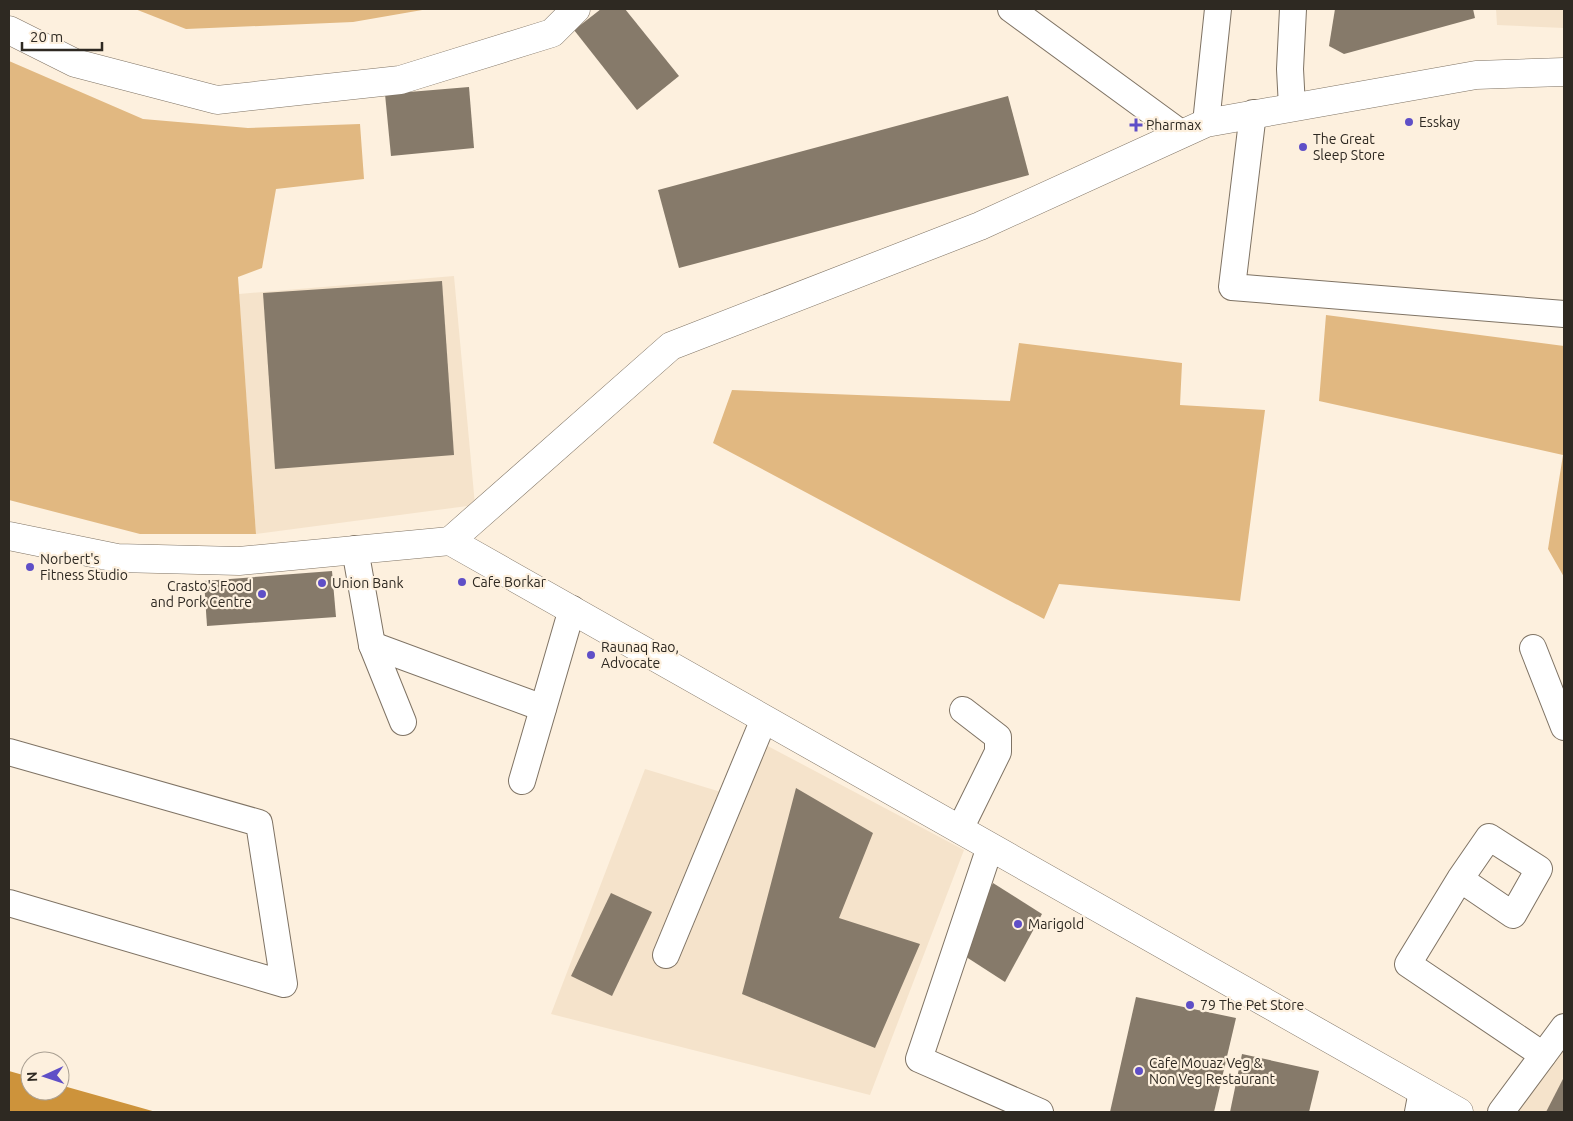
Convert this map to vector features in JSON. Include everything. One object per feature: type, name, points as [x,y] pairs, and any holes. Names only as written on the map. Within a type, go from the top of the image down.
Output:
[{"type":"main road","points":[[9,30],[75,63],[217,100],[400,80],[552,33],[576,9]]},
{"type":"main road","points":[[450,541],[671,346],[980,226],[1194,128],[1253,113],[1476,75],[1564,72]]},
{"type":"main road","points":[[9,536],[117,558],[239,561],[450,541],[990,846],[1420,1102],[1459,1112]]},
{"type":"street","points":[[1019,12],[1194,128],[1218,9]]},
{"type":"street","points":[[1292,107],[1290,69],[1293,9]]},
{"type":"street","points":[[1253,113],[1232,287],[1564,314]]},
{"type":"street","points":[[355,550],[372,645],[403,722]]},
{"type":"street","points":[[522,781],[572,609]]},
{"type":"street","points":[[372,645],[543,708]]},
{"type":"street","points":[[1533,648],[1564,727]]},
{"type":"street","points":[[960,829],[998,752],[998,737],[963,710]]},
{"type":"street","points":[[666,955],[764,718]]},
{"type":"street","points":[[9,752],[259,823],[284,984],[9,903]]},
{"type":"street","points":[[990,846],[919,1059],[1040,1112]]},
{"type":"street","points":[[1460,879],[1408,964],[1543,1055]]},
{"type":"street","points":[[1501,1112],[1564,1027]]},
{"type":"shaded area","points":[[135,9],[428,9],[353,22],[186,29]]},
{"type":"shaded area","points":[[1496,9],[1564,9],[1564,28],[1497,25]]},
{"type":"shaded area","points":[[9,61],[143,119],[248,128],[360,124],[364,179],[276,189],[262,268],[238,277],[256,534],[140,534],[9,500]]},
{"type":"shaded area","points":[[454,276],[475,505],[256,534],[239,294]]},
{"type":"shaded area","points":[[1326,315],[1564,346],[1564,577],[1548,549],[1563,455],[1319,401]]},
{"type":"shaded area","points":[[1019,343],[1182,363],[1180,405],[1265,410],[1240,601],[1059,584],[1044,619],[713,443],[732,390],[1010,401]]},
{"type":"shaded area","points":[[749,736],[964,850],[870,1095],[551,1014],[645,769],[721,792]]},
{"type":"shaded area","points":[[1564,1041],[1564,1112],[1518,1112]]},
{"type":"shaded area","points":[[9,1071],[20,1074],[20,1101],[70,1101],[70,1088],[156,1112],[9,1112]]},
{"type":"building","points":[[601,9],[625,9],[679,76],[637,110],[574,30]]},
{"type":"building","points":[[1335,9],[1473,9],[1475,18],[1344,54],[1329,46]]},
{"type":"building","points":[[469,87],[474,148],[391,156],[385,94]]},
{"type":"building","points":[[1008,96],[1029,175],[679,268],[658,190]]},
{"type":"building","points":[[442,281],[454,455],[275,469],[263,293]]},
{"type":"building","points":[[332,571],[336,617],[207,626],[204,581]]},
{"type":"building","points":[[796,788],[873,833],[839,918],[920,944],[875,1048],[742,994]]},
{"type":"building","points":[[993,883],[1042,914],[1005,982],[957,951]]},
{"type":"building","points":[[611,893],[652,912],[612,996],[571,976]]},
{"type":"building","points":[[1136,997],[1236,1018],[1214,1112],[1110,1112]]},
{"type":"building","points":[[1242,1054],[1319,1071],[1309,1112],[1230,1112]]},
{"type":"building","points":[[1564,1077],[1564,1112],[1546,1112]]},
{"type":"place","name":"Esskay","points":[[1409,122]]},
{"type":"place","name":"Pharmax","points":[[1136,125]]},
{"type":"place","name":"The Great Sleep Store","points":[[1303,147]]},
{"type":"place","name":"Norbert's Fitness Studio","points":[[30,567]]},
{"type":"place","name":"Cafe Borkar","points":[[462,582]]},
{"type":"place","name":"Union Bank","points":[[322,583]]},
{"type":"place","name":"Crasto's Food and Pork Centre","points":[[262,594]]},
{"type":"place","name":"Raunaq Rao, Advocate","points":[[591,655]]},
{"type":"place","name":"Marigold","points":[[1018,924]]},
{"type":"place","name":"79 The Pet Store","points":[[1190,1005]]},
{"type":"place","name":"Cafe Mouaz Veg & Non Veg Restaurant","points":[[1139,1071]]}]
